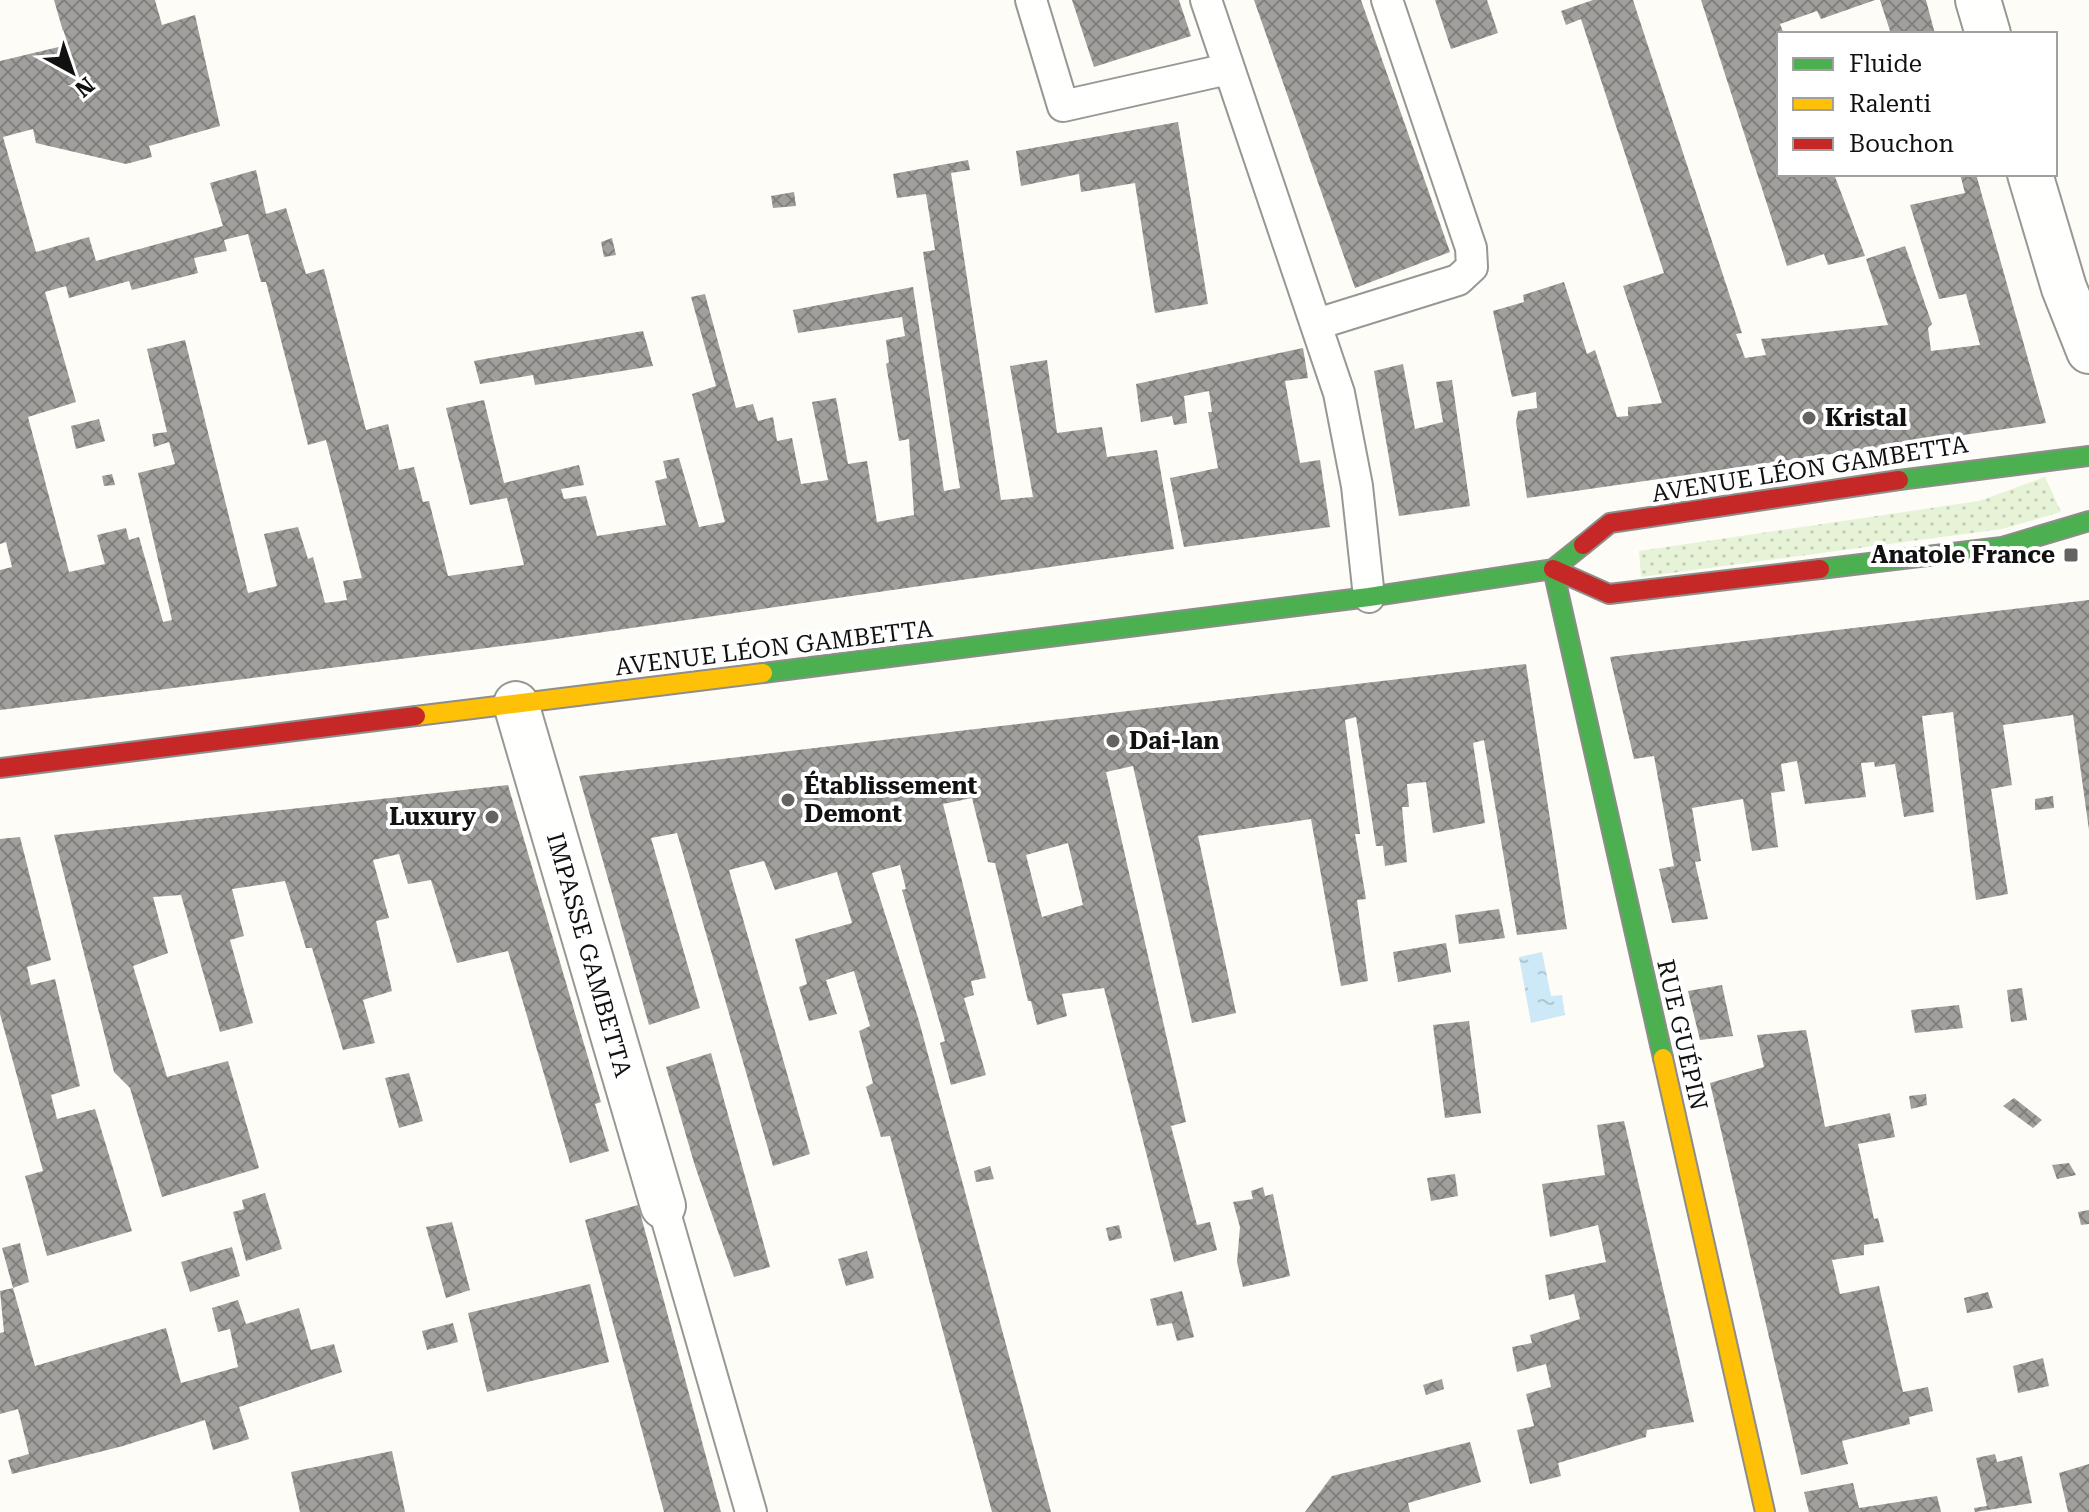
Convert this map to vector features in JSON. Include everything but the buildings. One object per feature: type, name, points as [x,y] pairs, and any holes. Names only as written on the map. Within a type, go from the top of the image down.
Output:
[{"type":"main road","name":"AVENUE LÉON GAMBETTA","points":[[0,768],[1369,597],[1553,569],[1610,523],[2036,460],[2089,456]]},
{"type":"main road","points":[[1553,569],[1609,594],[2002,547],[2089,521]]},
{"type":"main road","name":"RUE GUÉPIN","points":[[1553,569],[1765,1512]]},
{"type":"street","points":[[1978,0],[1987,32]]},
{"type":"street","points":[[2031,176],[2064,288],[2089,351]]},
{"type":"street","name":"IMPASSE GAMBETTA","points":[[516,704],[663,1206]]},
{"type":"lane","points":[[1031,0],[1063,106],[1228,69]]},
{"type":"lane","points":[[1206,0],[1339,393],[1352,459],[1369,597]]},
{"type":"lane","points":[[1317,324],[1458,280],[1472,267],[1471,248],[1387,0]]},
{"type":"lane","points":[[663,1206],[751,1512]]},
{"type":"green space","points":[[2045,477],[2061,512],[2002,529],[1641,577],[1639,551],[1979,501]]},
{"type":"water","points":[[1542,952],[1551,996],[1562,995],[1565,1015],[1531,1023],[1519,957]]},
{"type":"traffic: fast","points":[[1899,480],[2089,456]]},
{"type":"traffic: fast","points":[[1820,569],[2002,547],[2089,521]]},
{"type":"traffic: fast","points":[[763,673],[1369,597],[1553,569],[1583,545]]},
{"type":"traffic: fast","points":[[1553,569],[1663,1058]]},
{"type":"traffic: slow","points":[[416,716],[763,673]]},
{"type":"traffic: slow","points":[[1663,1058],[1765,1512]]},
{"type":"traffic: jam","points":[[1583,545],[1610,523],[1899,480]]},
{"type":"traffic: jam","points":[[1553,569],[1609,594],[1820,569]]},
{"type":"traffic: jam","points":[[0,768],[416,716]]},
{"type":"place","name":"Kristal","points":[[1809,418]]},
{"type":"place","name":"Anatole France","points":[[2071,555]]},
{"type":"place","name":"Dai-lan","points":[[1113,741]]},
{"type":"place","name":"Établissement Demont","points":[[788,800]]},
{"type":"place","name":"Luxury","points":[[492,817]]}]
